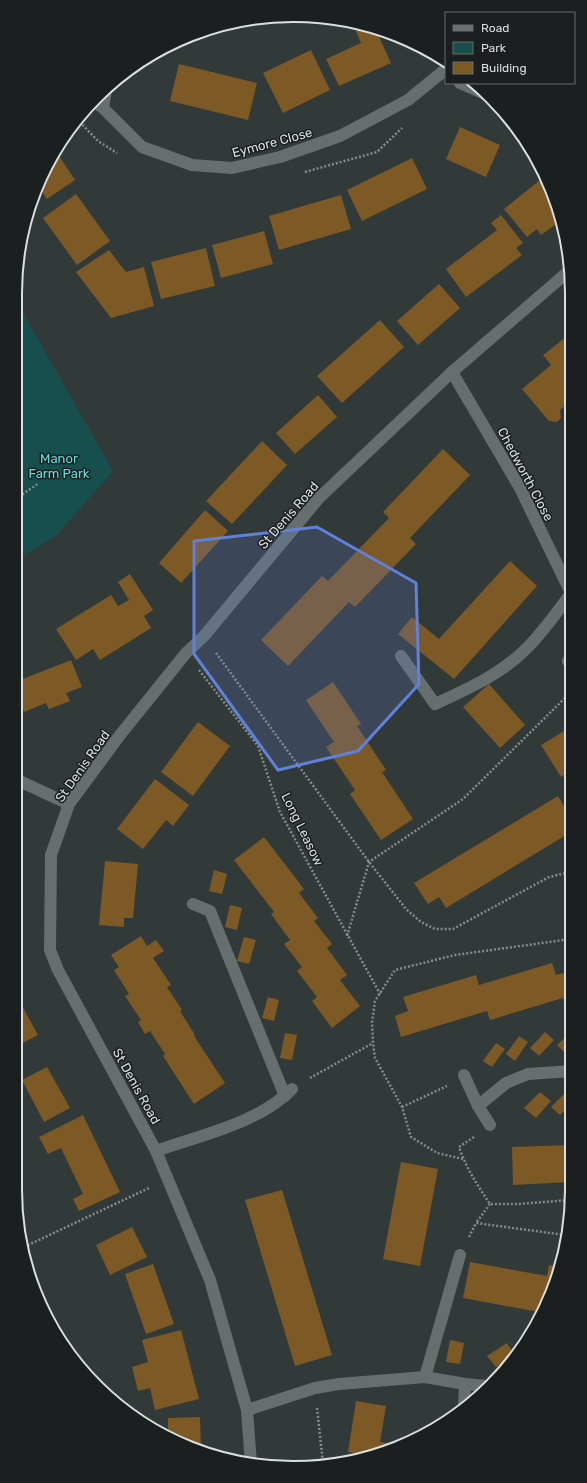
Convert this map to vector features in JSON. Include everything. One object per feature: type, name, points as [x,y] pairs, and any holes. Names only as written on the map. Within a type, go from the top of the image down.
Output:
[{"type":"street","name":"Eymore Close","points":[[98,105],[142,146],[192,165],[232,168],[280,157],[340,136],[408,100],[445,70]]},
{"type":"street","name":"St Denis Road","points":[[251,1458],[247,1410],[210,1280],[156,1151],[62,977],[50,950],[51,855],[69,804],[120,735],[186,654],[204,636],[319,498],[452,372],[564,275]]},
{"type":"street","name":"Chedworth Close","points":[[452,372],[520,488],[565,581]]},
{"type":"street","points":[[401,656],[434,704],[484,680],[503,668],[526,649],[565,601]]},
{"type":"street","points":[[22,782],[69,804]]},
{"type":"street","points":[[156,1151],[245,1121],[288,1092],[210,911],[193,904]]},
{"type":"street","points":[[478,1106],[506,1083],[528,1074],[565,1071]]},
{"type":"street","points":[[464,1075],[478,1106],[490,1125]]},
{"type":"street","points":[[425,1377],[460,1254]]},
{"type":"street","points":[[247,1410],[315,1388],[339,1384],[425,1377],[481,1385]]},
{"type":"street","points":[[464,1401],[466,1384]]},
{"type":"path","points":[[22,495],[39,483]]},
{"type":"path","name":"Long Leasow","points":[[204,636],[369,862],[406,909],[421,922],[435,929],[453,929],[549,878],[565,873]]},
{"type":"path","name":"Long Leasow","points":[[186,654],[258,746],[280,812],[380,994]]},
{"type":"path","points":[[347,936],[369,862],[463,799],[565,698]]},
{"type":"path","points":[[463,1159],[437,1153],[411,1137],[402,1107],[376,1058],[372,1042],[372,1022],[375,1000],[395,970],[455,955],[565,940]]},
{"type":"path","points":[[288,1092],[372,1042]]},
{"type":"path","points":[[402,1107],[447,1086],[464,1075]]},
{"type":"path","points":[[490,1125],[459,1147],[463,1159],[473,1178],[490,1204]]},
{"type":"path","points":[[28,1245],[168,1179]]},
{"type":"path","points":[[490,1204],[518,1204],[564,1200]]},
{"type":"path","points":[[490,1204],[476,1223],[561,1235]]},
{"type":"path","points":[[315,1388],[323,1459]]},
{"type":"highlighted area","points":[[317,527],[416,583],[419,684],[358,751],[278,770],[194,654],[194,541]]},
{"type":"green space","name":"Manor Farm Park","points":[[22,311],[113,471],[56,536],[22,556]]},
{"type":"building","points":[[357,29],[378,35],[391,63],[339,86],[326,59],[361,43]]},
{"type":"building","points":[[311,50],[330,90],[283,113],[263,73]]},
{"type":"building","points":[[179,64],[257,83],[248,120],[170,101]]},
{"type":"building","points":[[460,127],[500,145],[486,177],[446,159]]},
{"type":"building","points":[[59,156],[75,180],[47,199],[42,192]]},
{"type":"building","points":[[412,158],[427,189],[362,221],[347,190]]},
{"type":"building","points":[[540,180],[551,206],[556,224],[541,235],[537,229],[527,237],[504,209]]},
{"type":"building","points":[[76,194],[110,241],[77,265],[43,218]]},
{"type":"building","points":[[341,195],[351,229],[279,250],[269,216]]},
{"type":"building","points":[[501,215],[523,243],[516,248],[522,255],[466,297],[446,269],[497,230],[491,223]]},
{"type":"building","points":[[264,231],[273,264],[221,278],[212,245]]},
{"type":"building","points":[[206,248],[215,286],[161,299],[151,262]]},
{"type":"building","points":[[109,250],[126,272],[144,267],[154,306],[111,318],[76,272]]},
{"type":"building","points":[[439,284],[460,308],[418,345],[397,321]]},
{"type":"building","points":[[380,320],[404,347],[342,403],[317,376]]},
{"type":"building","points":[[565,338],[565,406],[560,410],[561,418],[557,422],[549,421],[522,389],[551,365],[543,355]]},
{"type":"building","points":[[318,395],[337,417],[295,454],[276,433]]},
{"type":"building","points":[[262,441],[287,465],[232,524],[206,501]]},
{"type":"building","points":[[443,449],[470,475],[410,538],[416,544],[355,607],[349,602],[288,666],[261,640],[322,576],[328,581],[389,518],[383,512]]},
{"type":"building","points":[[205,510],[228,531],[181,583],[159,563]]},
{"type":"building","points":[[510,561],[537,586],[454,679],[398,634],[412,617],[439,639]]},
{"type":"building","points":[[130,574],[153,610],[144,616],[151,628],[100,660],[93,649],[76,660],[56,629],[111,595],[118,606],[129,600],[118,582]]},
{"type":"building","points":[[71,660],[82,687],[66,693],[70,701],[49,709],[46,703],[24,712],[22,707],[22,679]]},
{"type":"building","points":[[333,682],[361,724],[357,726],[386,770],[382,772],[413,819],[381,840],[350,794],[355,790],[326,747],[334,742],[306,700]]},
{"type":"building","points":[[489,684],[525,725],[500,748],[463,707]]},
{"type":"building","points":[[198,722],[230,746],[193,796],[161,772]]},
{"type":"building","points":[[565,731],[565,774],[561,777],[541,745]]},
{"type":"building","points":[[155,779],[189,805],[173,826],[166,820],[143,849],[117,829]]},
{"type":"building","points":[[558,796],[565,808],[565,836],[446,908],[439,897],[428,904],[414,883]]},
{"type":"building","points":[[264,837],[304,889],[299,893],[318,918],[314,921],[332,944],[327,948],[347,975],[340,980],[360,1006],[332,1028],[312,1001],[317,997],[297,971],[302,967],[284,944],[290,940],[271,914],[274,912],[234,860]]},
{"type":"building","points":[[105,861],[138,864],[133,918],[124,918],[124,927],[99,925]]},
{"type":"building","points":[[214,870],[227,874],[222,894],[209,891]]},
{"type":"building","points":[[230,905],[242,908],[237,930],[225,927]]},
{"type":"building","points":[[141,936],[147,946],[156,940],[164,951],[153,958],[171,985],[167,987],[182,1010],[180,1011],[195,1035],[194,1036],[225,1083],[194,1104],[163,1056],[165,1054],[150,1031],[145,1034],[138,1022],[141,1020],[125,996],[129,994],[114,970],[119,967],[111,955]]},
{"type":"building","points":[[244,937],[256,940],[249,964],[237,961]]},
{"type":"building","points":[[552,963],[556,975],[565,973],[565,1005],[563,998],[490,1020],[487,1011],[401,1037],[395,1016],[408,1011],[403,997],[476,975],[479,985]]},
{"type":"building","points":[[268,997],[279,1000],[274,1021],[262,1018]]},
{"type":"building","points":[[22,1006],[38,1035],[22,1043]]},
{"type":"building","points":[[545,1032],[554,1040],[539,1056],[530,1048]]},
{"type":"building","points":[[285,1033],[297,1035],[292,1060],[280,1058]]},
{"type":"building","points":[[519,1036],[528,1042],[515,1061],[506,1054]]},
{"type":"building","points":[[565,1038],[565,1053],[557,1045]]},
{"type":"building","points":[[496,1043],[505,1049],[492,1067],[483,1061]]},
{"type":"building","points":[[47,1067],[70,1108],[44,1122],[22,1080]]},
{"type":"building","points":[[540,1092],[551,1101],[536,1118],[524,1108]]},
{"type":"building","points":[[565,1093],[565,1110],[560,1115],[551,1107]]},
{"type":"building","points":[[83,1115],[120,1192],[79,1211],[73,1199],[83,1194],[61,1148],[48,1154],[39,1137]]},
{"type":"building","points":[[565,1145],[565,1182],[513,1185],[512,1147]]},
{"type":"building","points":[[401,1162],[438,1169],[420,1266],[383,1259]]},
{"type":"building","points":[[282,1190],[332,1355],[295,1366],[245,1200]]},
{"type":"building","points":[[132,1227],[147,1257],[110,1275],[96,1245]]},
{"type":"building","points":[[470,1262],[547,1276],[549,1265],[554,1266],[536,1311],[463,1298]]},
{"type":"building","points":[[153,1264],[174,1324],[146,1334],[125,1274]]},
{"type":"building","points":[[181,1330],[199,1399],[155,1410],[150,1388],[138,1391],[132,1367],[148,1362],[142,1340]]},
{"type":"building","points":[[450,1340],[464,1343],[460,1364],[446,1362]]},
{"type":"building","points":[[507,1343],[512,1351],[504,1361],[496,1367],[487,1356]]},
{"type":"building","points":[[356,1401],[386,1406],[380,1442],[389,1443],[357,1454],[348,1452]]},
{"type":"building","points":[[200,1417],[201,1445],[168,1430],[168,1418]]}]
